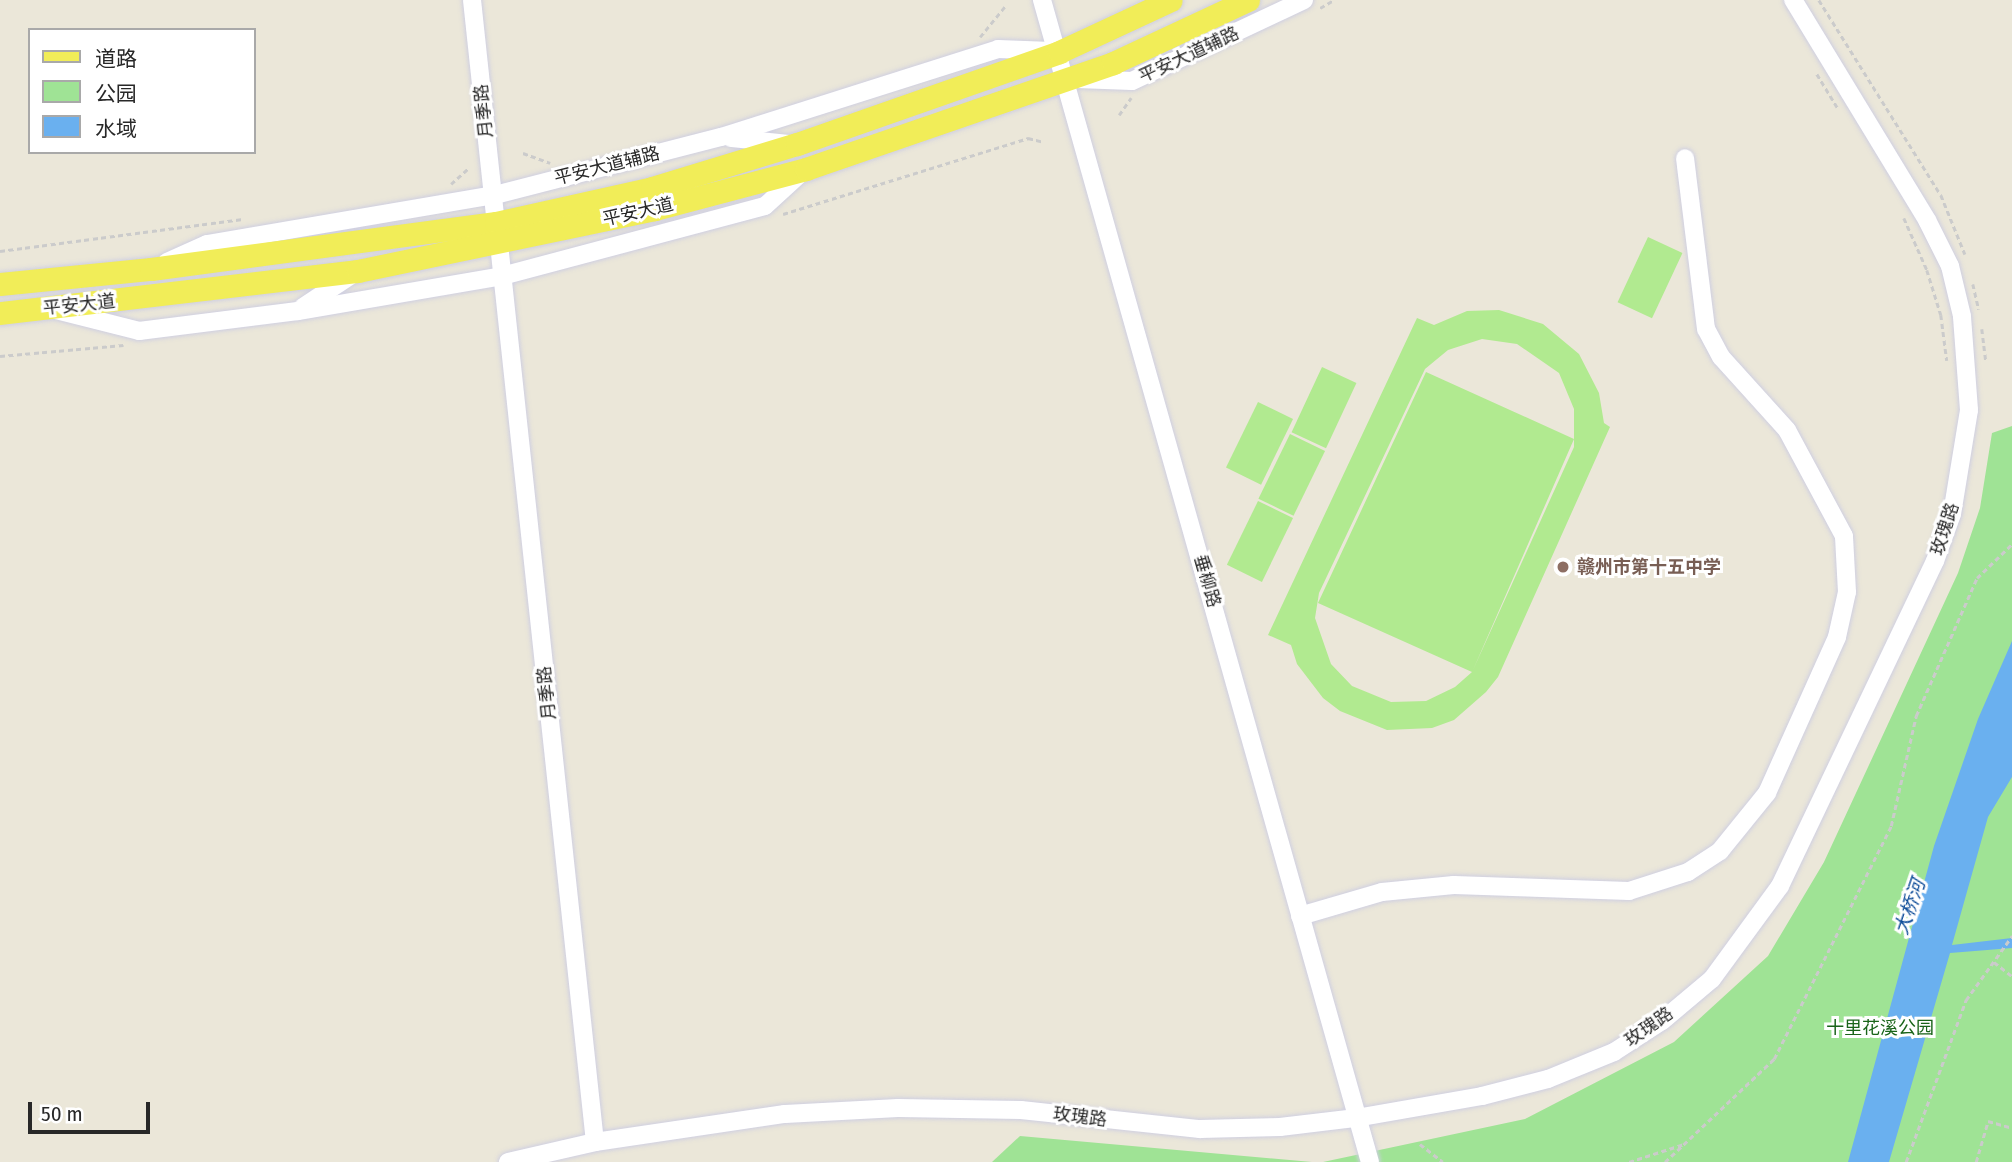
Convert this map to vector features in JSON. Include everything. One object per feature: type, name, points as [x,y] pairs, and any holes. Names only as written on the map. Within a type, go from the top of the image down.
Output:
[{"type":"main road","name":"平安大道","points":[[0,313],[358,271],[498,233],[797,144],[1059,51],[1171,0]]},
{"type":"main road","name":"平安大道","points":[[0,284],[498,233],[806,169],[1115,62],[1248,0]]},
{"type":"street","name":"月季路","points":[[472,0],[595,1142]]},
{"type":"street","name":"垂柳路","points":[[1042,0],[1059,51],[1370,1162]]},
{"type":"street","name":"平安大道辅路","points":[[1066,78],[1132,81],[1304,0]]},
{"type":"street","name":"玫瑰路","points":[[508,1162],[595,1142],[785,1114],[898,1108],[1021,1111],[1200,1129],[1280,1127],[1356,1118],[1482,1096],[1548,1079],[1614,1052],[1662,1021],[1712,979],[1780,886],[1935,561],[1952,514],[1969,410],[1962,316],[1950,266],[1927,220],[1793,0]]},
{"type":"street","name":"平安大道辅路","points":[[151,269],[207,244],[495,195],[721,136],[998,49],[1059,51]]},
{"type":"street","points":[[721,136],[797,144]]},
{"type":"street","points":[[1300,916],[1382,892],[1454,884],[1629,891],[1688,872],[1720,851],[1767,793],[1837,637],[1847,592],[1844,536],[1787,430],[1721,357],[1706,329],[1685,158]]},
{"type":"street","points":[[49,308],[139,331],[298,311],[502,276],[765,206],[806,169]]},
{"type":"street","points":[[298,311],[358,271]]},
{"type":"path","points":[[989,23],[1006,5]]},
{"type":"path","points":[[1813,68],[1840,113]]},
{"type":"path","points":[[1119,115],[1125,102]]},
{"type":"path","points":[[1028,138],[1044,142]]},
{"type":"path","points":[[441,193],[470,167]]},
{"type":"path","points":[[1899,209],[1927,270],[1941,316],[1947,361]]},
{"type":"path","points":[[0,251],[248,218]]},
{"type":"path","points":[[1665,1162],[1774,1059],[1891,826],[1916,716],[1977,578],[2012,544]]},
{"type":"path","points":[[1906,1162],[1966,1000],[2012,936]]},
{"type":"path","points":[[1995,960],[2012,976]]},
{"type":"path","points":[[1976,1162],[1988,1121],[2012,1128]]},
{"type":"path","points":[[1629,1162],[1687,1143]]},
{"type":"path","points":[[1420,1144],[1443,1162]]},
{"type":"green space","points":[[1648,237],[1682,253],[1652,318],[1618,302]]},
{"type":"green space","points":[[1499,310],[1543,324],[1579,354],[1599,393],[1604,423],[1610,427],[1498,677],[1486,692],[1454,720],[1432,728],[1387,730],[1340,711],[1323,698],[1297,664],[1291,645],[1268,635],[1417,318],[1434,325],[1467,311]],"holes":[[[1482,339],[1517,344],[1559,373],[1574,409],[1574,439],[1426,372],[1318,603],[1472,672],[1455,687],[1426,701],[1391,702],[1352,686],[1331,664],[1315,618],[1319,593],[1425,369],[1448,350]],[[1574,439],[1574,447],[1473,670]]]},
{"type":"green space","points":[[1322,367],[1356,383],[1326,448],[1292,432]]},
{"type":"green space","points":[[1258,402],[1293,419],[1261,485],[1226,468]]},
{"type":"green space","name":"十里花溪公园","points":[[2012,426],[2012,1162],[1323,1162],[1525,1119],[1674,1042],[1768,956],[1824,862],[1958,573],[1980,508],[1992,433]]},
{"type":"green space","points":[[1290,434],[1325,451],[1293,516],[1258,499]]},
{"type":"green space","points":[[1258,501],[1293,518],[1262,582],[1227,565]]},
{"type":"green space","points":[[1020,1136],[1312,1162],[992,1162]]},
{"type":"water","points":[[2012,641],[2012,777],[1988,817],[1952,945],[2012,938],[2012,948],[1950,953],[1889,1162],[1848,1162],[1934,846],[1978,719]]},
{"type":"place","name":"赣州市第十五中学","points":[[1563,567]]},
{"type":"water label","name":"大桥河","points":[[1910,907]]}]
